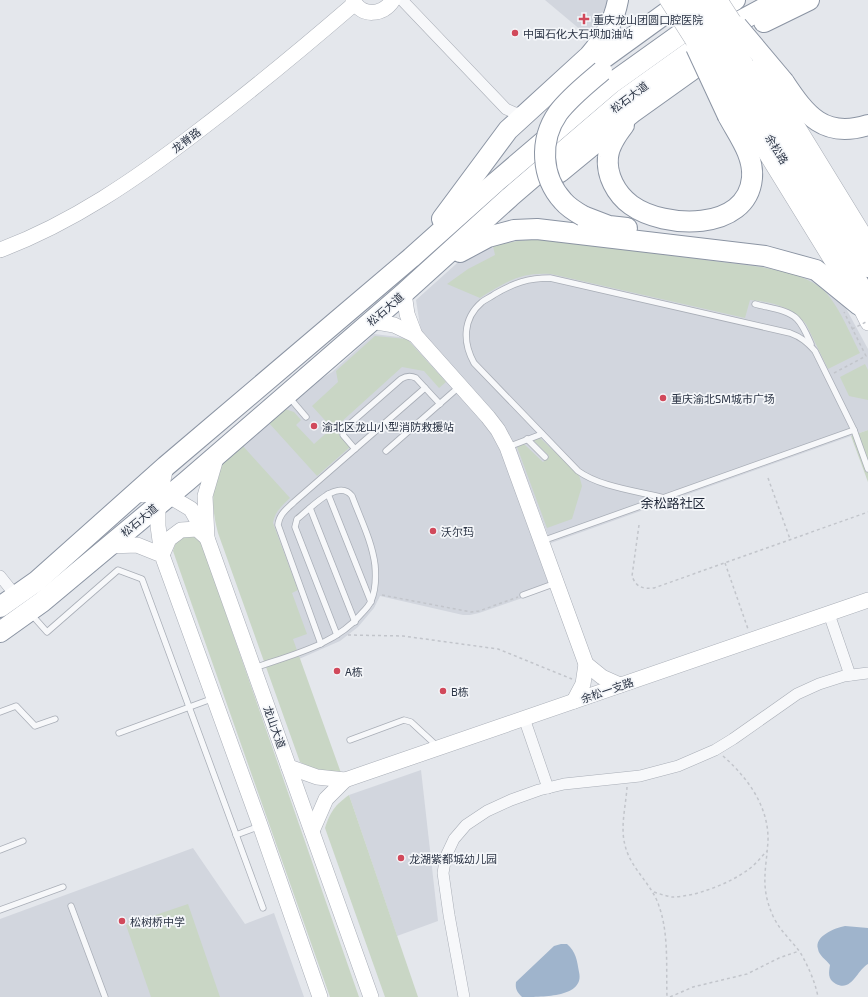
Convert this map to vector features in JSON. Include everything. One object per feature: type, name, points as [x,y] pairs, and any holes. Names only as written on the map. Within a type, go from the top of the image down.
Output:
[{"type":"highway","points":[[411,258],[443,218],[508,130],[589,56],[600,43],[616,12],[618,0]]},
{"type":"highway","points":[[443,218],[486,171],[597,63],[684,0]]},
{"type":"highway","name":"余松路","points":[[684,0],[756,99],[868,267]]},
{"type":"highway","points":[[703,0],[695,4],[602,71],[577,92],[557,114],[546,136],[544,160],[550,183],[563,202],[583,216],[610,226],[735,240],[769,247],[798,258],[816,270],[861,312]]},
{"type":"highway","name":"余松路","points":[[703,0],[756,99],[861,312]]},
{"type":"highway","name":"松石大道","points":[[0,608],[38,581],[166,466],[411,258],[496,182],[612,84],[703,18],[735,0]]},
{"type":"highway","name":"松石大道","points":[[0,632],[42,602],[109,546],[162,498],[217,455],[404,292],[510,197],[623,100],[714,36],[779,0]]},
{"type":"highway","points":[[510,197],[560,172],[633,112],[721,48],[762,23],[808,0]]},
{"type":"highway","points":[[633,112],[614,139],[608,156],[608,170],[613,184],[621,196],[631,205],[656,217],[694,222],[725,216],[739,206],[748,192],[752,177],[750,156],[756,99],[737,26]]},
{"type":"highway","points":[[696,47],[756,99],[799,104],[809,116],[821,123],[837,128],[854,129],[868,125]]},
{"type":"highway","points":[[424,274],[463,250],[488,237],[514,230],[537,229],[765,256],[816,270]]},
{"type":"street","points":[[353,2],[360,9],[375,13],[382,11],[389,6],[393,0]]},
{"type":"street","points":[[402,0],[506,109],[515,113],[528,113]]},
{"type":"street","points":[[667,0],[696,47]]},
{"type":"street","points":[[720,0],[737,26]]},
{"type":"street","name":"龙脊路","points":[[0,250],[62,222],[118,189],[175,150],[281,66],[353,2]]},
{"type":"street","points":[[756,99],[868,241]]},
{"type":"street","points":[[506,109],[510,120],[508,130]]},
{"type":"street","points":[[404,292],[407,314],[415,335],[498,430],[507,447],[586,664],[583,684],[574,701]]},
{"type":"street","points":[[371,321],[394,325],[415,335]]},
{"type":"street","name":"龙山大道","points":[[217,455],[205,496],[207,538],[371,997]]},
{"type":"street","points":[[166,466],[158,526],[162,555],[260,825],[320,997]]},
{"type":"street","points":[[134,495],[162,498],[191,509],[207,538]]},
{"type":"street","points":[[162,555],[169,539],[181,530],[197,529],[207,538]]},
{"type":"street","points":[[109,546],[137,545],[162,555]]},
{"type":"street","points":[[0,576],[16,596]]},
{"type":"street","name":"余松一支路","points":[[345,780],[868,600]]},
{"type":"street","points":[[829,614],[850,675]]},
{"type":"street","points":[[586,664],[602,677],[620,685]]},
{"type":"street","points":[[464,997],[445,893],[443,874],[446,856],[454,839],[466,825],[487,811],[511,800],[548,788],[564,784],[640,776],[678,766],[715,750],[797,694],[819,684],[850,675],[868,672]]},
{"type":"street","points":[[524,718],[548,788]]},
{"type":"street","points":[[289,767],[317,777],[345,780]]},
{"type":"street","points":[[312,831],[326,799],[345,780]]},
{"type":"lane","points":[[664,498],[587,478],[578,471],[474,363],[469,354],[466,342],[466,327],[472,313],[482,302],[505,288],[521,281],[536,278],[550,278],[790,333],[801,337],[815,351]]},
{"type":"lane","points":[[755,304],[791,314],[801,324],[854,430],[868,469]]},
{"type":"lane","points":[[356,449],[343,435],[344,429],[400,379],[406,376],[416,378],[440,404]]},
{"type":"lane","points":[[386,451],[460,386]]},
{"type":"lane","points":[[321,644],[278,525],[279,519],[282,513],[426,388]]},
{"type":"lane","points":[[286,394],[306,417]]},
{"type":"lane","points":[[541,542],[854,430]]},
{"type":"lane","points":[[507,447],[542,434]]},
{"type":"lane","points":[[527,439],[545,458]]},
{"type":"lane","points":[[254,668],[321,644],[337,635],[355,622],[371,603],[375,585],[375,566],[372,548],[352,496],[346,490],[341,489],[335,490],[328,494],[310,508],[297,519],[295,527],[337,635]]},
{"type":"lane","points":[[328,494],[371,603]]},
{"type":"lane","points":[[310,508],[355,622]]},
{"type":"lane","points":[[28,612],[47,632],[118,570],[142,579],[263,908]]},
{"type":"lane","points":[[523,595],[557,583]]},
{"type":"lane","points":[[119,733],[214,698]]},
{"type":"lane","points":[[0,712],[16,706],[35,726],[55,719]]},
{"type":"lane","points":[[350,740],[404,720],[411,722],[439,748]]},
{"type":"lane","points":[[236,835],[260,825]]},
{"type":"lane","points":[[0,850],[23,841]]},
{"type":"lane","points":[[0,910],[64,887]]},
{"type":"lane","points":[[71,906],[105,997]]},
{"type":"path","points":[[852,329],[861,312]]},
{"type":"path","points":[[852,329],[861,312]]},
{"type":"path","points":[[827,377],[866,356],[852,329]]},
{"type":"path","points":[[768,478],[790,539]]},
{"type":"path","points":[[639,525],[632,576],[638,586],[646,589],[654,588],[868,512]]},
{"type":"path","points":[[725,563],[752,640]]},
{"type":"path","points":[[373,593],[462,612],[479,611],[523,595]]},
{"type":"path","points":[[337,635],[404,636],[498,649],[572,679]]},
{"type":"path","points":[[715,750],[736,767],[760,801],[766,819],[768,840],[765,877],[765,891],[767,898],[773,916],[785,936],[799,951],[812,975],[818,997]]},
{"type":"path","points":[[628,777],[623,830],[625,846],[633,862],[654,892],[659,906],[664,925],[669,997],[693,987],[747,974],[779,958],[799,951]]},
{"type":"path","points":[[654,892],[672,897],[690,895],[713,888],[736,878],[750,868],[767,851]]},
{"type":"shaded area","name":"重庆龙山团圆口腔医院","points":[[545,0],[608,0],[598,24],[588,36]]},
{"type":"shaded area","name":"重庆渝北SM城市广场","points":[[539,236],[761,262],[807,275],[842,301],[868,349],[868,430],[551,543],[514,444],[421,332],[416,300],[465,256],[491,244]]},
{"type":"shaded area","points":[[374,334],[407,338],[480,417],[493,435],[502,454],[551,588],[470,615],[463,615],[380,596],[374,608],[358,627],[340,641],[299,659],[228,455],[299,393],[332,372]]},
{"type":"shaded area","name":"龙湖紫都城幼儿园","points":[[421,770],[438,921],[397,936],[349,795]]},
{"type":"shaded area","name":"松树桥中学","points":[[193,848],[245,924],[274,913],[304,997],[0,997],[0,919]]},
{"type":"green space","points":[[540,239],[761,267],[801,277],[816,284],[828,294],[848,328],[860,353],[828,369],[806,324],[787,309],[766,302],[750,300],[745,318],[551,274],[522,276],[498,287],[480,298],[447,284],[468,269],[495,255],[493,246],[517,241]]},
{"type":"green space","points":[[375,336],[407,339],[446,382],[439,388],[424,371],[402,367],[339,424],[339,435],[350,447],[317,476],[269,423],[285,409],[294,412],[301,420],[296,425],[314,444],[332,428],[312,406],[338,382],[336,371]]},
{"type":"green space","points":[[865,364],[868,370],[868,400],[849,396],[840,377]]},
{"type":"green space","points":[[868,430],[868,482],[851,436]]},
{"type":"green space","points":[[540,438],[579,475],[582,486],[572,519],[547,528],[517,447],[524,444],[543,462],[549,456],[533,440]]},
{"type":"green space","points":[[243,446],[290,498],[277,512],[273,523],[298,590],[292,593],[307,634],[293,639],[341,773],[320,770],[300,762],[218,533],[215,522],[213,502],[215,483],[222,465],[228,455],[230,458]]},
{"type":"green space","points":[[191,535],[201,542],[359,997],[330,997],[173,551],[177,539]]},
{"type":"green space","points":[[349,795],[418,997],[385,997],[325,828],[334,809]]},
{"type":"green space","points":[[188,904],[220,997],[151,997],[126,925]]},
{"type":"water","points":[[845,926],[868,928],[868,964],[850,983],[842,986],[831,980],[829,975],[830,965],[820,954],[818,944],[819,940],[826,933]]},
{"type":"water","points":[[567,944],[576,956],[579,980],[576,986],[561,994],[541,997],[522,997],[517,990],[516,982],[554,946]]},
{"type":"place","name":"重庆龙山团圆口腔医院","points":[[584,19]]},
{"type":"place","name":"中国石化大石坝加油站","points":[[515,33]]},
{"type":"place","name":"重庆渝北SM城市广场","points":[[663,398]]},
{"type":"place","name":"渝北区龙山小型消防救援站","points":[[314,426]]},
{"type":"place","name":"沃尔玛","points":[[433,531]]},
{"type":"place","name":"A栋","points":[[337,671]]},
{"type":"place","name":"B栋","points":[[443,691]]},
{"type":"place","name":"龙湖紫都城幼儿园","points":[[401,858]]},
{"type":"place","name":"松树桥中学","points":[[122,921]]},
{"type":"district","name":"余松路社区","points":[[673,503]]}]
